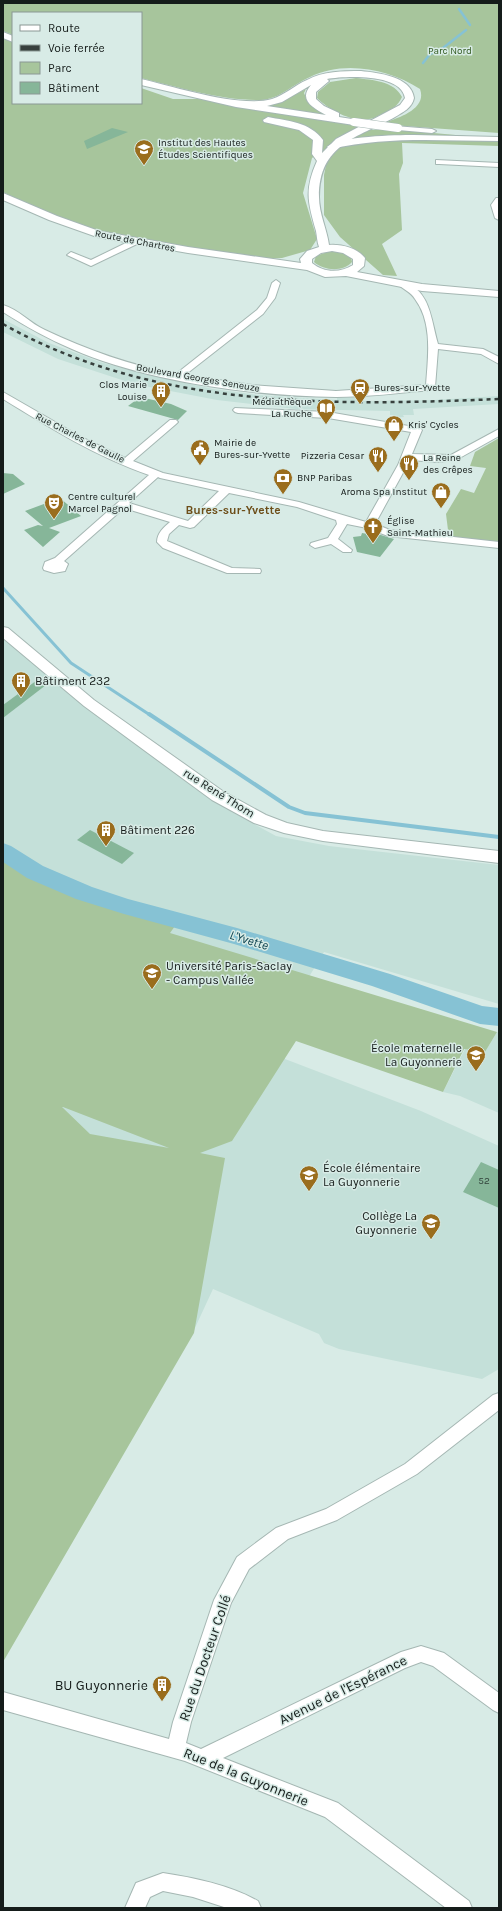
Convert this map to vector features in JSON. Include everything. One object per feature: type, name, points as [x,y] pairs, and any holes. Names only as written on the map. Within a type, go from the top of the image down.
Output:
[{"type":"main road","points":[[236,104],[272,102],[315,79],[340,75],[359,74],[390,80],[402,85],[409,92],[410,98],[408,104],[399,111],[351,134],[332,147],[322,161],[316,178],[314,206],[322,233],[322,245],[325,248]]},
{"type":"main road","points":[[340,75],[315,86],[309,93],[310,98],[319,108],[354,122]]},
{"type":"main road","points":[[142,82],[236,104],[354,122]]},
{"type":"main road","points":[[142,86],[312,132],[318,140],[317,154],[322,161]]},
{"type":"main road","name":"Route de Chartres","points":[[3,196],[52,218],[97,234],[134,242],[273,262],[308,261],[330,273],[346,272]]},
{"type":"main road","points":[[317,218],[326,225],[346,250]]},
{"type":"main road","points":[[308,261],[314,251],[325,248],[346,250],[355,254],[359,258],[359,263],[367,270],[378,275],[423,287]]},
{"type":"main road","points":[[346,272],[355,268],[359,263]]},
{"type":"main road","points":[[346,272],[403,286],[499,294]]},
{"type":"main road","name":"rue René Thom","points":[[4,632],[89,703],[218,796],[260,819],[284,828],[323,836],[499,858]]},
{"type":"street","points":[[354,122],[398,128],[499,136]]},
{"type":"street","points":[[332,147],[349,142],[372,139],[499,139]]},
{"type":"street","points":[[439,162],[499,165]]},
{"type":"street","points":[[499,200],[495,205],[499,218]]},
{"type":"street","points":[[71,255],[91,263],[134,242]]},
{"type":"street","points":[[179,376],[260,312],[272,298],[276,283]]},
{"type":"street","points":[[403,286],[415,291],[422,304],[434,346],[483,352],[499,361]]},
{"type":"street","points":[[422,304],[423,287]]},
{"type":"street","name":"Boulevard Georges Seneuze","points":[[3,308],[70,345],[130,366],[253,389],[337,394],[430,387],[434,346]]},
{"type":"street","name":"Rue Charles de Gaulle","points":[[3,395],[38,417],[126,462],[158,474],[226,490]]},
{"type":"street","points":[[238,410],[328,415],[417,430],[403,465],[369,525]]},
{"type":"street","points":[[126,462],[173,422]]},
{"type":"street","points":[[406,457],[437,459],[453,458],[499,432]]},
{"type":"street","points":[[58,562],[122,504],[158,474]]},
{"type":"street","points":[[122,504],[190,525],[226,490],[299,505],[358,524],[369,525],[393,533],[499,545]]},
{"type":"street","points":[[315,546],[332,540],[342,524],[341,518]]},
{"type":"street","points":[[178,521],[164,534],[161,539],[167,546],[231,571],[256,571]]},
{"type":"street","points":[[332,540],[347,550]]},
{"type":"street","name":"Rue du Docteur Collé","points":[[176,1749],[182,1722],[223,1600],[243,1563],[282,1533],[331,1515],[410,1470],[499,1400]]},
{"type":"street","name":"Avenue de l'Espérance","points":[[203,1758],[401,1661],[421,1654],[438,1659],[499,1704]]},
{"type":"street","name":"Rue de la Guyonnerie","points":[[3,1701],[176,1749],[203,1758],[331,1810],[462,1908]]},
{"type":"street","points":[[135,1908],[143,1890],[163,1882],[193,1887],[244,1904],[251,1908]]},
{"type":"shaded area","points":[[3,319],[49,343],[100,362],[140,373],[213,389],[257,395],[337,400],[337,397],[356,397],[362,401],[434,400],[499,396],[499,404],[413,409],[414,415],[403,415],[404,417],[394,418],[394,415],[390,415],[390,411],[296,409],[217,400],[134,384],[58,359],[3,332]]},
{"type":"shaded area","name":"Université Paris-Saclay - Campus Vallée","points":[[3,639],[104,719],[232,812],[276,836],[329,846],[499,865],[499,1004],[324,952],[275,1033],[285,1059],[421,1111],[499,1146],[499,1369],[482,1379],[339,1349],[324,1343],[319,1334],[213,1289],[194,1330],[3,1264]]},
{"type":"shaded area","name":"École maternelle La Guyonnerie","points":[[497,1032],[499,1033],[499,1113],[460,1096],[443,1092],[465,1049],[485,1052]]},
{"type":"green space","name":"Parc Nord","points":[[3,3],[499,3],[499,133],[404,126],[386,122],[411,111],[420,101],[420,89],[395,76],[366,69],[337,69],[323,72],[304,80],[274,97],[261,100],[247,100],[216,96],[142,78],[142,12],[12,12],[12,35],[3,31]]},
{"type":"green space","name":"Institut des Hautes Études Scientifiques","points":[[3,35],[12,39],[12,104],[142,104],[142,88],[173,99],[200,99],[360,126],[312,158],[303,193],[317,239],[310,250],[282,258],[262,259],[180,248],[119,237],[86,229],[50,215],[3,192]]},
{"type":"green space","points":[[356,78],[388,84],[402,97],[397,105],[390,110],[373,118],[362,120],[348,117],[334,111],[317,98],[318,92],[330,82]]},
{"type":"green space","points":[[306,89],[304,93],[310,103],[324,113],[320,115],[267,106],[282,101]]},
{"type":"green space","points":[[390,129],[499,139],[499,146],[402,143],[403,163],[399,174],[402,230],[382,244],[397,276],[383,275],[340,237],[324,215],[324,175],[329,150],[368,130]]},
{"type":"green space","points":[[330,251],[342,252],[351,257],[352,262],[339,269],[328,269],[314,262],[316,256]]},
{"type":"green space","points":[[499,438],[499,542],[446,537],[448,530],[446,514],[461,489],[474,493],[486,468],[470,466],[475,452]]},
{"type":"green space","points":[[3,856],[44,880],[86,898],[175,926],[170,933],[497,1032],[485,1052],[464,1049],[443,1092],[296,1041],[232,1141],[200,1153],[225,1158],[194,1333],[3,1662]],"holes":[[[63,1107],[169,1148],[90,1134]]]},
{"type":"building","points":[[112,128],[128,132],[87,149],[84,141]]},
{"type":"building","name":"Clos Marie Louise","points":[[140,397],[171,404],[187,411],[178,420],[128,406]]},
{"type":"building","points":[[3,473],[13,474],[25,484],[3,494]]},
{"type":"building","name":"Centre culturel Marcel Pagnol","points":[[60,498],[81,516],[49,528],[60,532],[43,547],[24,530],[38,525],[43,526],[25,511]]},
{"type":"building","name":"Église Saint-Mathieu","points":[[371,532],[394,539],[380,557],[357,552],[353,537],[361,536],[362,533],[368,534]]},
{"type":"building","name":"Bâtiment 232","points":[[40,678],[46,685],[3,718],[3,705]]},
{"type":"building","name":"Bâtiment 226","points":[[90,830],[134,853],[122,864],[77,840]]},
{"type":"building","points":[[481,1162],[499,1170],[499,1208],[463,1192]]},
{"type":"waterway","points":[[459,9],[470,25]]},
{"type":"waterway","points":[[423,63],[430,54],[443,48],[466,30]]},
{"type":"waterway","points":[[3,588],[71,663],[150,715]]},
{"type":"waterway","points":[[149,714],[289,807],[305,813],[499,837]]},
{"type":"waterway","name":"L'Yvette","points":[[3,851],[35,872],[84,893],[124,906],[237,936],[381,980],[480,1015],[499,1017]]},
{"type":"railway","points":[[3,324],[61,352],[120,373],[182,387],[245,396],[308,401],[372,402],[499,399]]},
{"type":"place","name":"Institut des Hautes Études Scientifiques","points":[[144,166]]},
{"type":"place","name":"Bures-sur-Yvette","points":[[360,405]]},
{"type":"place","name":"Clos Marie Louise","points":[[161,408]]},
{"type":"place","name":"Médiathèque La Ruche","points":[[326,425]]},
{"type":"place","name":"Kris' Cycles","points":[[394,442]]},
{"type":"place","name":"Mairie de Bures-sur-Yvette","points":[[200,466]]},
{"type":"place","name":"Pizzeria Cesar","points":[[378,473]]},
{"type":"place","name":"La Reine des Crêpes","points":[[409,481]]},
{"type":"place","name":"BNP Paribas","points":[[283,495]]},
{"type":"place","name":"Aroma Spa Institut","points":[[441,509]]},
{"type":"place","name":"Centre culturel Marcel Pagnol","points":[[54,520]]},
{"type":"place","name":"Église Saint-Mathieu","points":[[373,544]]},
{"type":"place","name":"Bâtiment 232","points":[[21,698]]},
{"type":"place","name":"Bâtiment 226","points":[[106,847]]},
{"type":"place","name":"Université Paris-Saclay - Campus Vallée","points":[[152,990]]},
{"type":"place","name":"École maternelle La Guyonnerie","points":[[476,1072]]},
{"type":"place","name":"École élémentaire La Guyonnerie","points":[[309,1192]]},
{"type":"place","name":"Collège La Guyonnerie","points":[[431,1240]]},
{"type":"place","name":"BU Guyonnerie","points":[[162,1702]]},
{"type":"district","name":"Bures-sur-Yvette","points":[[233,510]]}]
